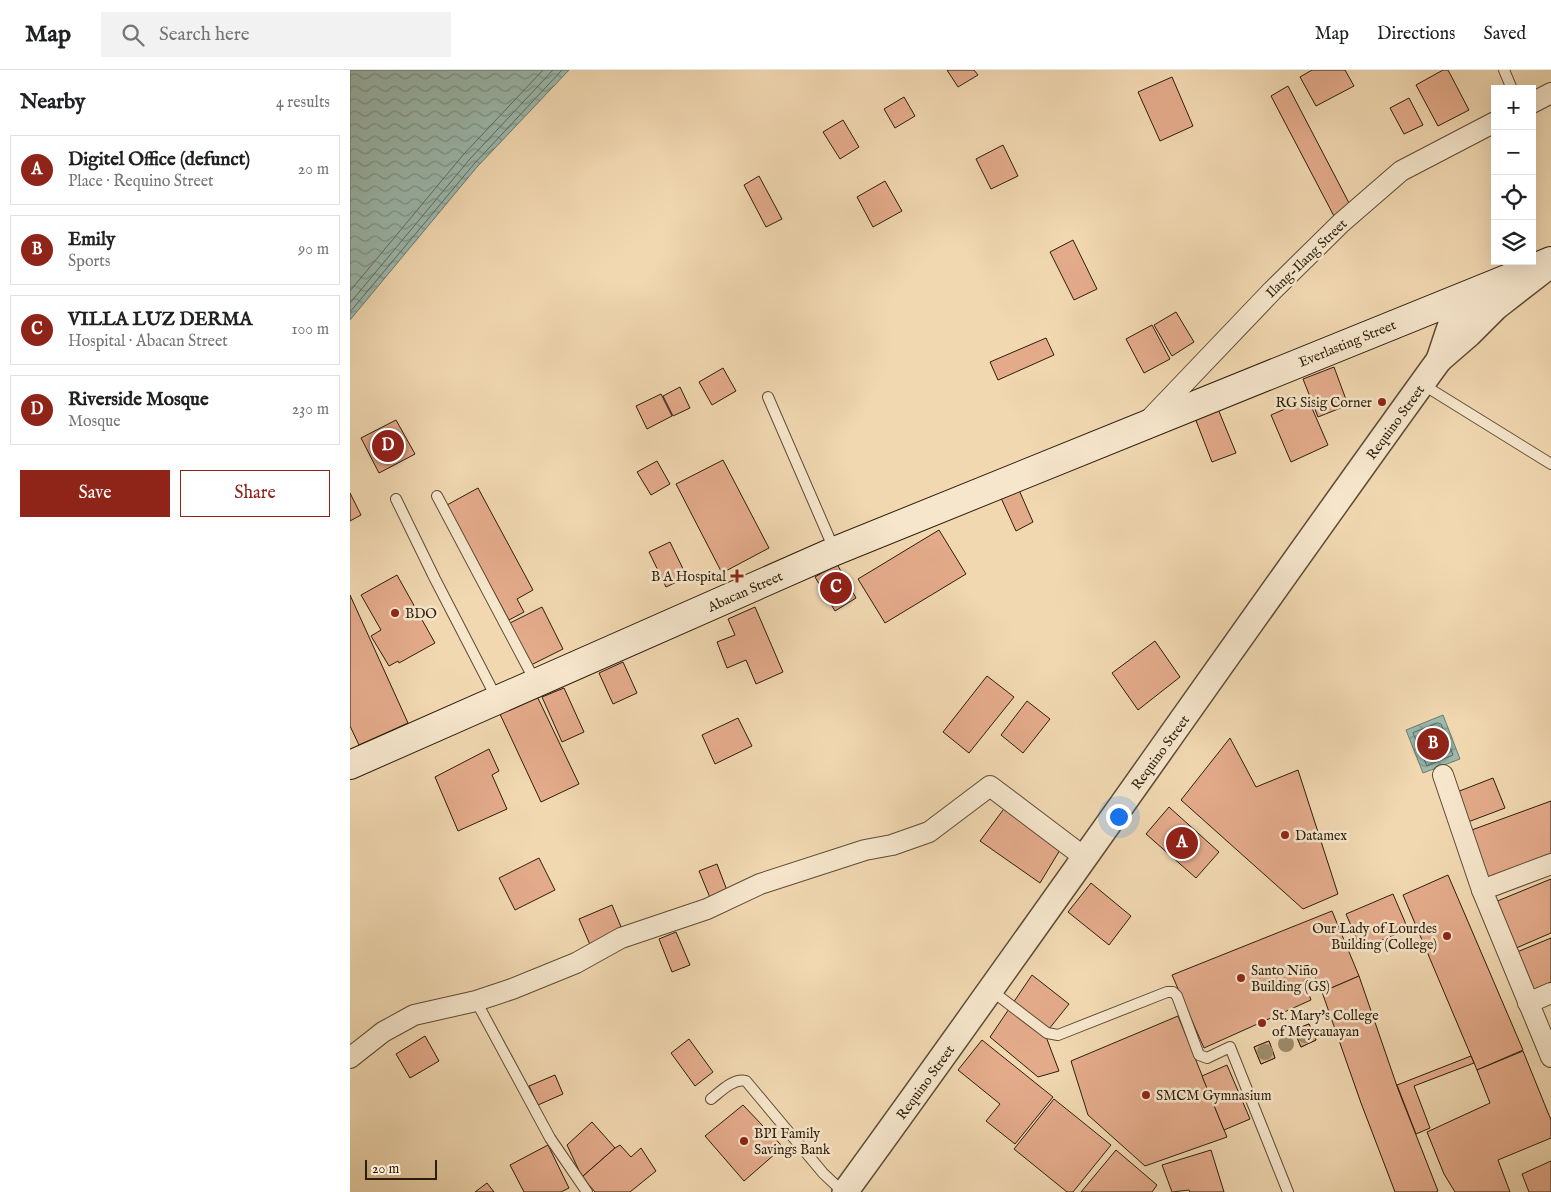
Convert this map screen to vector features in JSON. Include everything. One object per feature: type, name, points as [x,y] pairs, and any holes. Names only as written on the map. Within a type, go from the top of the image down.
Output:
[{"type":"main road","name":"Everlasting Street","points":[[1144,426],[1485,287],[1551,263]]},
{"type":"main road","name":"Abacan Street","points":[[351,762],[536,683],[835,551],[1144,426]]},
{"type":"street","points":[[1536,101],[1551,93]]},
{"type":"street","name":"Ilang-Ilang Street","points":[[1144,426],[1272,291],[1341,223],[1401,171],[1491,124]]},
{"type":"street","name":"Requino Street","points":[[844,1192],[992,990],[1084,857],[1439,360],[1496,307],[1551,263]]},
{"type":"street","name":"Requino Street","points":[[1439,360],[1450,327],[1462,310],[1485,287]]},
{"type":"street","points":[[1443,775],[1482,890],[1551,1057]]},
{"type":"street","points":[[350,1058],[383,1032],[414,1015],[476,1001],[512,989],[576,964],[621,938],[707,909],[760,884],[865,850],[892,845],[929,832],[990,786],[1084,857]]},
{"type":"street","points":[[1482,890],[1551,864]]},
{"type":"street","points":[[1528,1002],[1551,994]]},
{"type":"lane","points":[[1504,70],[1510,85]]},
{"type":"lane","points":[[1422,384],[1551,464]]},
{"type":"lane","points":[[768,397],[835,551]]},
{"type":"lane","points":[[437,496],[536,683]]},
{"type":"lane","points":[[396,499],[497,700]]},
{"type":"lane","points":[[992,990],[1047,1033],[1058,1035],[1167,992],[1173,992],[1177,996],[1199,1055],[1207,1058],[1230,1047],[1288,1192]]},
{"type":"lane","points":[[476,1001],[550,1138],[587,1192]]},
{"type":"lane","points":[[710,1099],[734,1082],[740,1079],[746,1081],[823,1173],[844,1192]]},
{"type":"water","points":[[350,70],[569,70],[477,167],[350,320]]},
{"type":"water","points":[[1443,715],[1460,759],[1423,773],[1406,730]]},
{"type":"building","points":[[947,70],[974,70],[978,75],[958,87]]},
{"type":"building","points":[[1312,70],[1345,70],[1354,86],[1316,106],[1300,77]]},
{"type":"building","points":[[1443,70],[1448,70],[1469,110],[1438,126],[1416,85]]},
{"type":"building","points":[[1172,77],[1193,126],[1160,141],[1138,92]]},
{"type":"building","points":[[1288,86],[1349,203],[1335,218],[1271,96]]},
{"type":"building","points":[[904,97],[915,116],[895,128],[884,109]]},
{"type":"building","points":[[1409,98],[1423,125],[1404,134],[1390,108]]},
{"type":"building","points":[[843,120],[859,147],[840,159],[823,132]]},
{"type":"building","points":[[1003,145],[1018,176],[991,189],[976,159]]},
{"type":"building","points":[[759,176],[782,219],[766,227],[744,185]]},
{"type":"building","points":[[885,181],[902,211],[873,227],[857,197]]},
{"type":"building","points":[[1073,240],[1097,289],[1074,300],[1050,252]]},
{"type":"building","points":[[1176,312],[1194,342],[1172,356],[1154,325]]},
{"type":"building","points":[[1152,325],[1170,359],[1144,373],[1126,339]]},
{"type":"building","points":[[1046,338],[1054,355],[998,380],[990,362]]},
{"type":"building","points":[[1334,367],[1348,405],[1318,417],[1303,379]]},
{"type":"building","points":[[723,368],[736,391],[712,405],[699,382]]},
{"type":"building","points":[[680,387],[690,408],[673,416],[663,396]]},
{"type":"building","points":[[661,394],[672,416],[647,429],[636,406]]},
{"type":"building","points":[[1308,399],[1328,445],[1291,462],[1271,415]]},
{"type":"building","points":[[1218,409],[1236,453],[1212,462],[1195,418]]},
{"type":"building","points":[[396,420],[415,454],[379,473],[361,438]]},
{"type":"building","points":[[723,460],[769,548],[722,573],[676,484]]},
{"type":"building","points":[[657,461],[670,484],[651,495],[637,472]]},
{"type":"building","points":[[478,488],[533,590],[517,599],[524,612],[509,620],[447,505]]},
{"type":"building","points":[[1019,490],[1033,522],[1016,531],[1001,498]]},
{"type":"building","points":[[350,493],[361,515],[350,521]]},
{"type":"building","points":[[939,530],[966,574],[885,623],[858,579]]},
{"type":"building","points":[[670,542],[687,577],[666,587],[649,552]]},
{"type":"building","points":[[837,564],[856,598],[835,611],[815,577]]},
{"type":"building","name":"BDO","points":[[397,575],[435,643],[399,663],[398,661],[389,666],[371,636],[381,630],[361,595]]},
{"type":"building","points":[[350,595],[408,723],[359,745],[350,726]]},
{"type":"building","points":[[542,607],[563,649],[531,665],[510,623]]},
{"type":"building","points":[[755,607],[783,672],[756,684],[746,660],[727,668],[717,642],[735,635],[728,619]]},
{"type":"building","points":[[1155,641],[1180,677],[1138,710],[1112,673]]},
{"type":"building","points":[[623,662],[637,693],[613,704],[599,673]]},
{"type":"building","points":[[987,676],[1014,697],[969,753],[943,732]]},
{"type":"building","points":[[564,688],[584,732],[562,742],[542,697]]},
{"type":"building","points":[[536,694],[579,784],[541,802],[499,712]]},
{"type":"building","points":[[1027,701],[1050,719],[1023,753],[1001,735]]},
{"type":"building","points":[[738,718],[752,746],[715,764],[702,735]]},
{"type":"building","points":[[1230,738],[1256,787],[1298,770],[1338,894],[1303,909],[1181,800]]},
{"type":"building","points":[[489,749],[499,771],[492,775],[507,809],[458,831],[435,777]]},
{"type":"building","points":[[1493,778],[1505,808],[1468,822],[1457,792]]},
{"type":"building","points":[[1551,801],[1551,858],[1487,883],[1469,831]]},
{"type":"building","points":[[1006,806],[1063,845],[1040,883],[980,841]]},
{"type":"building","points":[[1169,807],[1219,852],[1196,878],[1146,834]]},
{"type":"building","points":[[539,858],[555,890],[515,910],[499,878]]},
{"type":"building","points":[[717,864],[728,893],[711,900],[699,871]]},
{"type":"building","name":"Our Lady of Lourdes Building (College)","points":[[1448,875],[1523,1050],[1477,1070],[1403,895]]},
{"type":"building","points":[[1551,879],[1551,933],[1514,949],[1495,902]]},
{"type":"building","points":[[1091,883],[1131,916],[1109,945],[1068,912]]},
{"type":"building","points":[[1393,894],[1408,929],[1361,949],[1346,914]]},
{"type":"building","points":[[612,905],[624,934],[591,947],[579,919]]},
{"type":"building","name":"Santo Niño Building (GS)","points":[[1332,911],[1359,976],[1322,992],[1314,975],[1304,980],[1311,1000],[1204,1048],[1172,975]]},
{"type":"building","points":[[676,932],[690,965],[672,972],[659,939]]},
{"type":"building","points":[[1551,938],[1551,982],[1532,990],[1517,952]]},
{"type":"building","points":[[1032,975],[1069,1004],[1045,1034],[1059,1071],[1038,1077],[990,1037]]},
{"type":"building","points":[[1359,976],[1398,1089],[1438,1191],[1436,1192],[1395,1192],[1361,1103],[1322,992]]},
{"type":"building","name":"SMCM Gymnasium","points":[[1178,1016],[1227,1137],[1145,1166],[1088,1115],[1071,1061]]},
{"type":"building","points":[[1309,1024],[1316,1040],[1301,1047],[1294,1030]]},
{"type":"building","points":[[1309,1024],[1316,1040],[1301,1047],[1294,1030]]},
{"type":"building","points":[[425,1036],[439,1061],[410,1078],[396,1054]]},
{"type":"building","points":[[689,1039],[713,1072],[695,1086],[671,1053]]},
{"type":"building","points":[[982,1040],[1053,1097],[1015,1144],[986,1121],[1000,1104],[958,1070]]},
{"type":"building","points":[[1269,1041],[1275,1058],[1261,1064],[1254,1047]]},
{"type":"building","points":[[1269,1041],[1275,1058],[1261,1064],[1254,1047]]},
{"type":"building","points":[[1523,1051],[1551,1120],[1551,1138],[1498,1160],[1510,1192],[1455,1192],[1444,1174],[1427,1132],[1490,1103],[1477,1070]]},
{"type":"building","points":[[1471,1056],[1474,1063],[1414,1086],[1430,1128],[1416,1134],[1397,1085]]},
{"type":"building","points":[[1227,1065],[1250,1119],[1224,1130],[1202,1076]]},
{"type":"building","points":[[555,1075],[563,1094],[538,1105],[529,1086]]},
{"type":"building","points":[[1054,1099],[1111,1145],[1073,1192],[1067,1192],[1014,1149]]},
{"type":"building","name":"BPI Family Savings Bank","points":[[743,1105],[783,1147],[744,1181],[705,1136]]},
{"type":"building","points":[[592,1122],[615,1148],[582,1177],[567,1145]]},
{"type":"building","points":[[548,1145],[569,1188],[561,1192],[524,1192],[510,1165]]},
{"type":"building","points":[[620,1145],[631,1157],[641,1148],[656,1171],[630,1192],[595,1192],[582,1177]]},
{"type":"building","points":[[1116,1150],[1157,1185],[1152,1192],[1081,1192]]},
{"type":"building","points":[[1211,1150],[1224,1192],[1190,1192],[1189,1190],[1172,1192],[1162,1165]]},
{"type":"building","points":[[1551,1161],[1551,1192],[1529,1192],[1522,1174]]},
{"type":"building","points":[[487,1183],[494,1192],[475,1192]]},
{"type":"place","name":"RG Sisig Corner","points":[[1382,402]]},
{"type":"place","name":"Riverside Mosque","points":[[388,446]]},
{"type":"place","name":"B A Hospital","points":[[737,576]]},
{"type":"place","name":"VILLA LUZ DERMA","points":[[836,588]]},
{"type":"place","name":"BDO","points":[[395,613]]},
{"type":"place","name":"Emily","points":[[1433,744]]},
{"type":"place","name":"Datamex","points":[[1285,835]]},
{"type":"place","name":"Digitel Office (defunct)","points":[[1182,843]]},
{"type":"place","name":"Our Lady of Lourdes Building (College)","points":[[1447,936]]},
{"type":"place","name":"Santo Niño Building (GS)","points":[[1241,978]]},
{"type":"place","name":"St. Mary's College of Meycauayan","points":[[1262,1023]]},
{"type":"place","name":"SMCM Gymnasium","points":[[1146,1095]]},
{"type":"place","name":"BPI Family Savings Bank","points":[[744,1141]]}]
